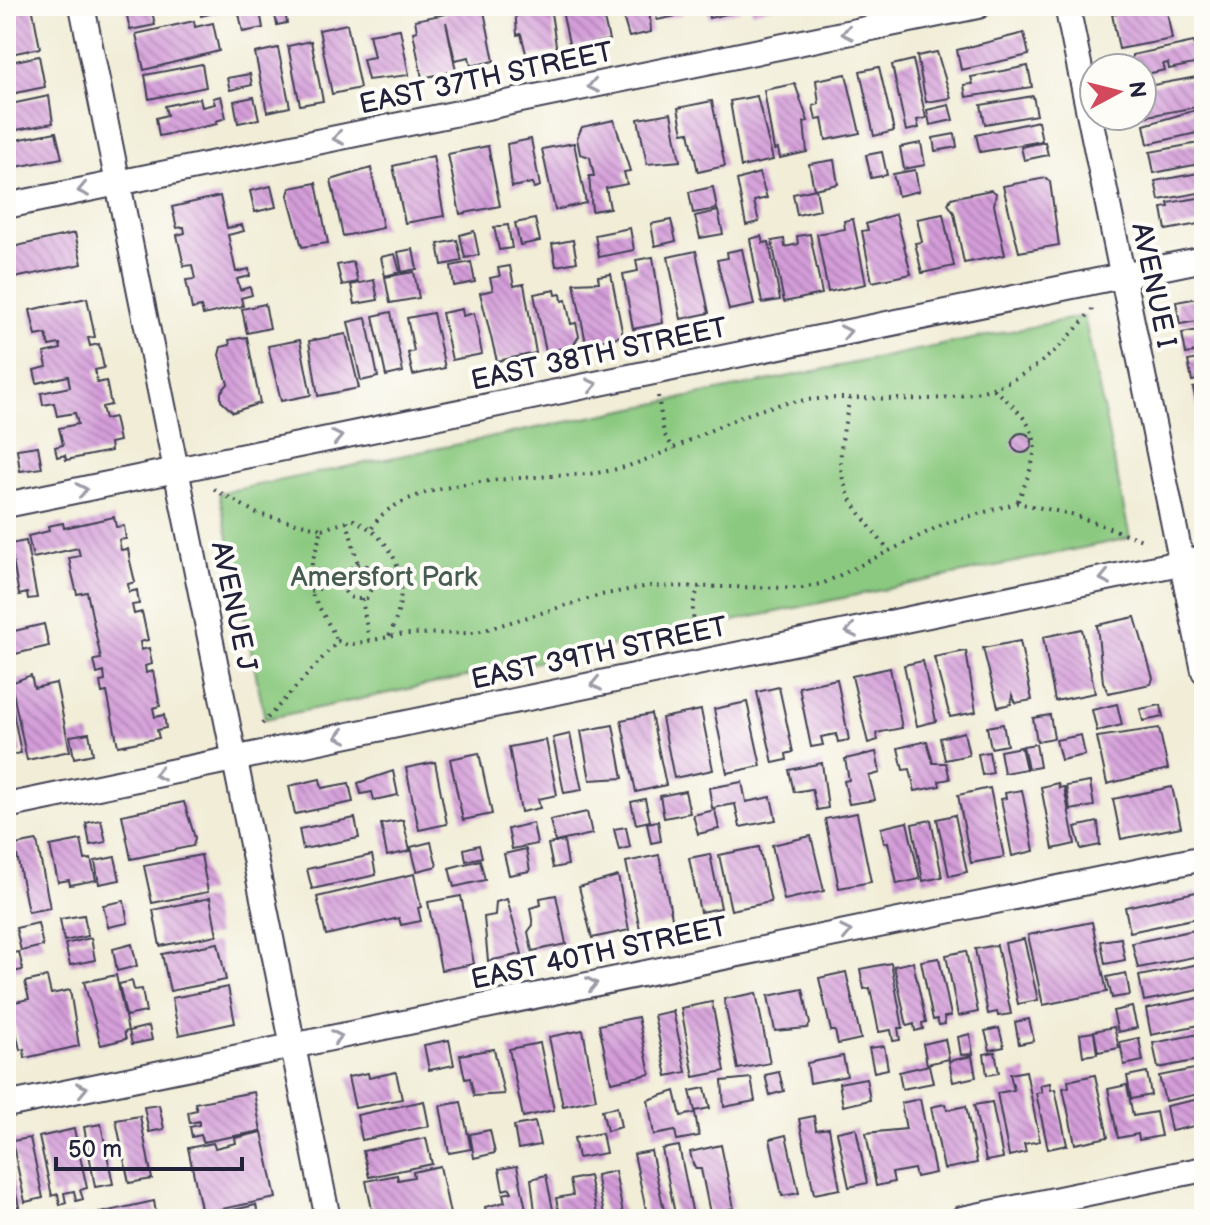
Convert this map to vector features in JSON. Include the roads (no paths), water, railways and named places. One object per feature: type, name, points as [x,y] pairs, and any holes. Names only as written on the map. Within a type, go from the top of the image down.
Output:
[{"type":"street","name":"AVENUE J","points":[[82,6],[328,1219]]},
{"type":"street","name":"EAST 37TH STREET","points":[[6,206],[978,6]]},
{"type":"street","name":"AVENUE I","points":[[1067,6],[1122,275],[1193,560],[1204,671]]},
{"type":"street","name":"EAST 38TH STREET","points":[[6,505],[1204,259]]},
{"type":"street","name":"EAST 39TH STREET","points":[[6,806],[1193,560]]},
{"type":"street","name":"EAST 40TH STREET","points":[[6,1105],[1204,858]]},
{"type":"street","points":[[962,1219],[1204,1169]]},
{"type":"park label","name":"Amersfort Park","points":[[384,576]]}]
